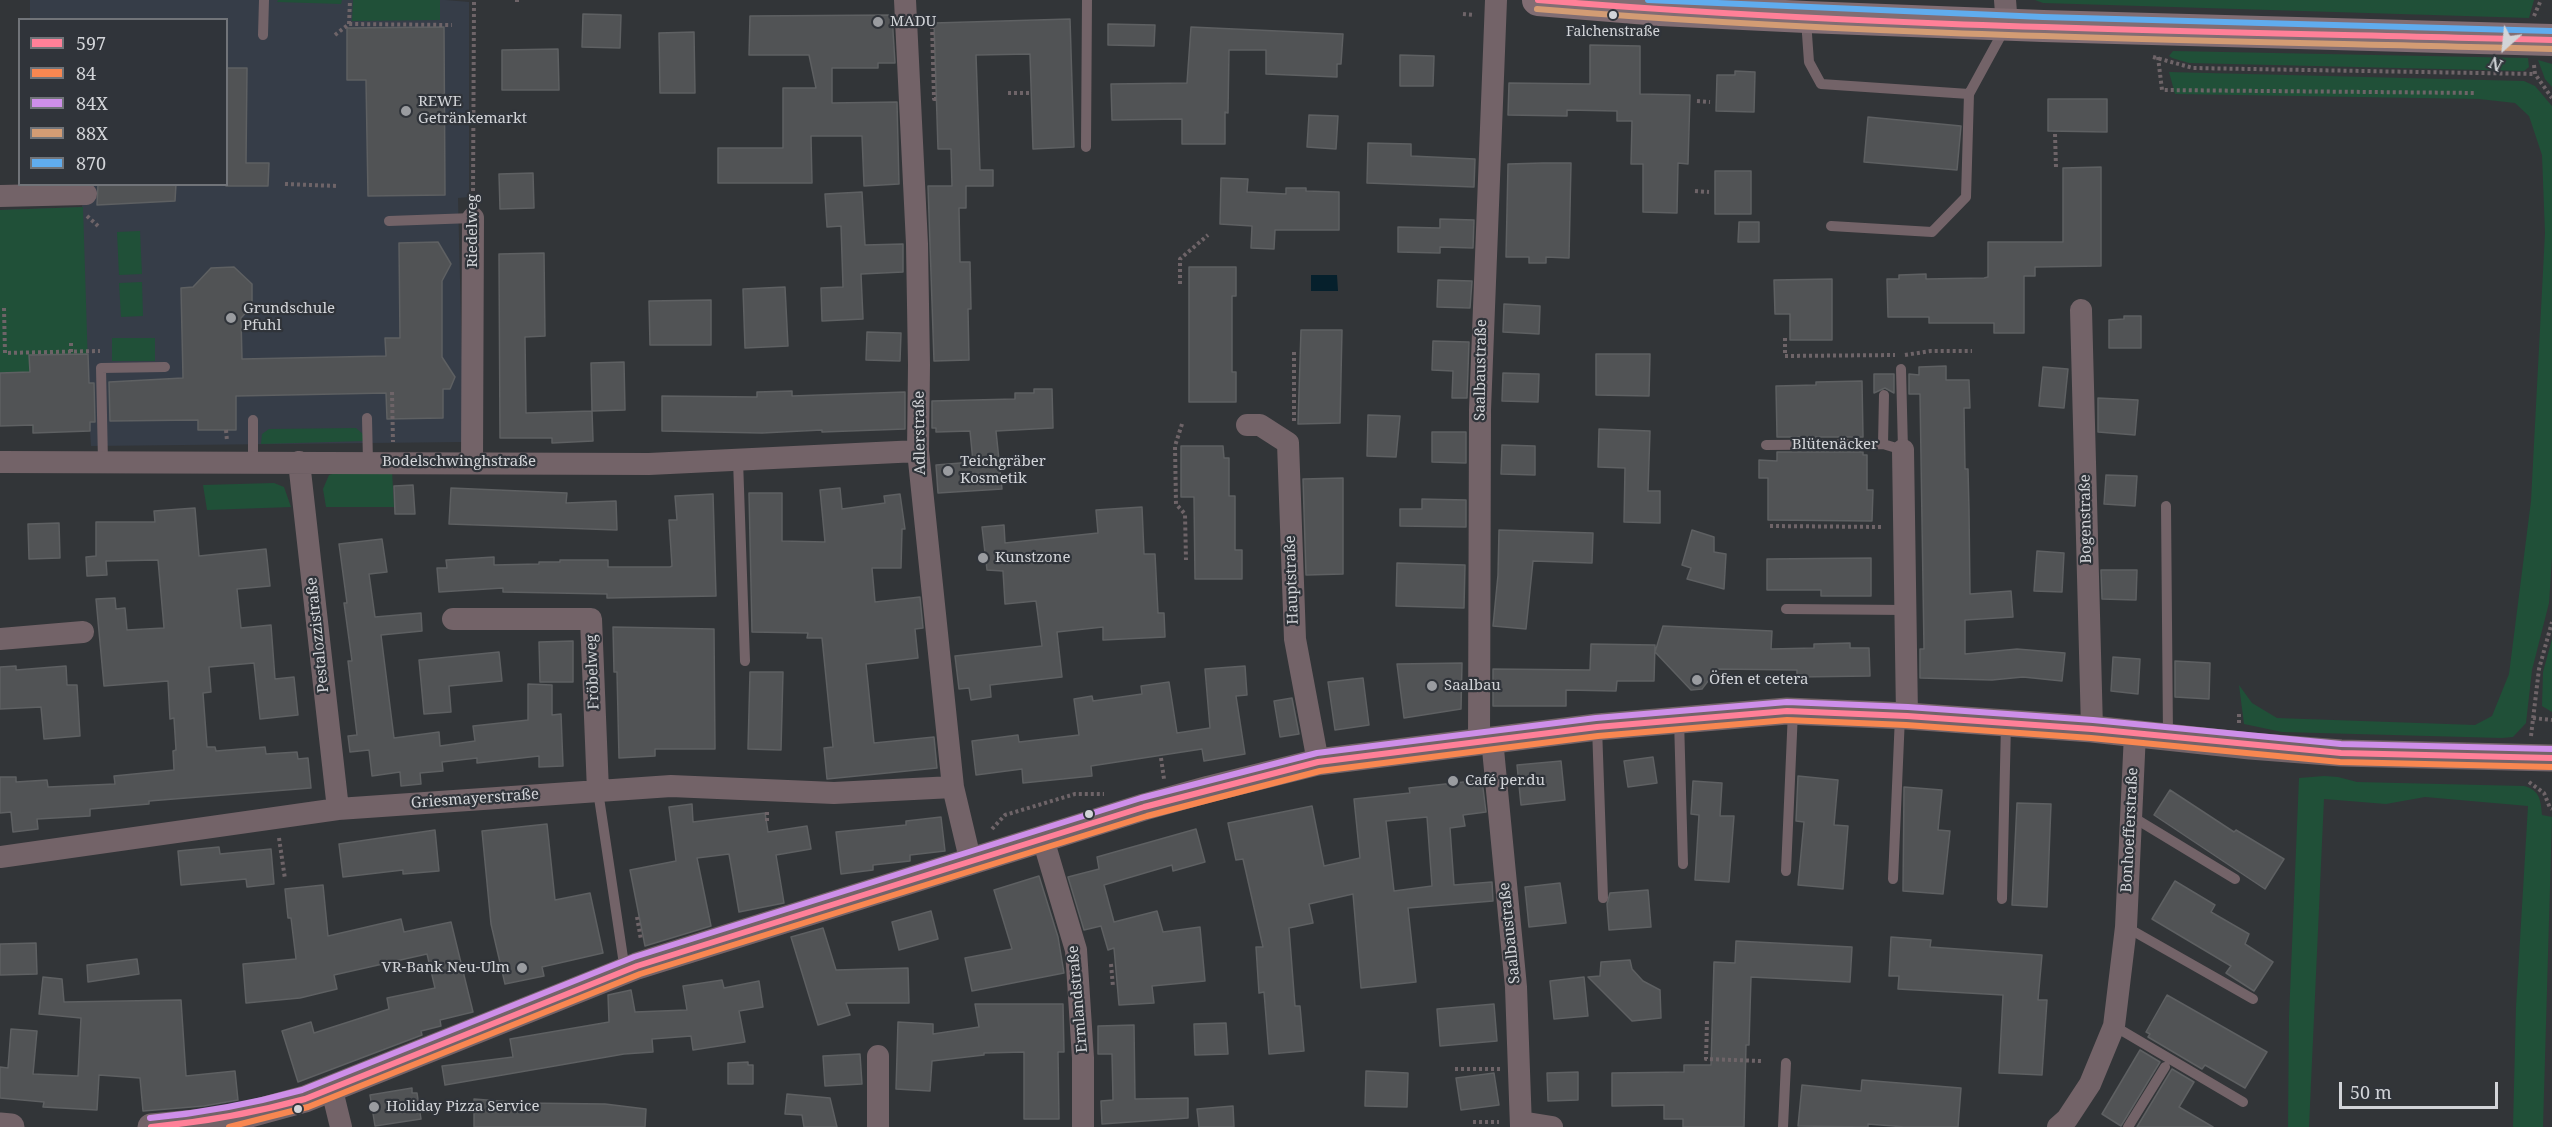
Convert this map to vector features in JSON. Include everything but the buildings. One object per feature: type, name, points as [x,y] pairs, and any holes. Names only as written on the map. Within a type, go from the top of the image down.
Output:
[{"type":"main road","points":[[1538,0],[1660,10],[1806,17],[2006,12],[2154,48],[2539,39]]},
{"type":"street","name":"Adlerstraße","points":[[904,0],[920,365],[918,451],[953,787],[971,863]]},
{"type":"street","name":"Saalbaustraße","points":[[1496,0],[1481,387],[1486,740],[1515,987],[1521,1124]]},
{"type":"street","points":[[0,196],[86,195]]},
{"type":"street","name":"Riedelweg","points":[[472,462],[473,218]]},
{"type":"street","name":"Bogenstraße","points":[[2081,310],[2092,729]]},
{"type":"street","points":[[1247,425],[1260,424],[1288,443]]},
{"type":"street","name":"Hauptstraße","points":[[1288,443],[1295,639],[1318,762]]},
{"type":"street","points":[[1893,447],[1904,527],[1906,610],[1904,716]]},
{"type":"street","name":"Bodelschwinghstraße","points":[[0,462],[649,464],[918,451]]},
{"type":"street","name":"Pestalozzistraße","points":[[299,462],[338,809]]},
{"type":"street","name":"Fröbelweg","points":[[453,619],[591,619],[598,791]]},
{"type":"street","points":[[0,639],[83,632]]},
{"type":"street","points":[[151,1127],[206,1122],[250,1114],[332,1090],[625,971],[1192,793],[1318,762],[1597,727],[1793,711],[2092,729],[2341,753],[2552,758]]},
{"type":"street","name":"Bonhoefferstraße","points":[[2068,1124],[2090,1084],[2114,1026],[2126,927],[2135,733]]},
{"type":"street","name":"Griesmayerstraße","points":[[0,857],[338,809],[671,786],[834,793],[953,787]]},
{"type":"street","name":"Ermlandstraße","points":[[1043,839],[1076,950],[1083,1058],[1083,1127]]},
{"type":"street","points":[[878,1056],[878,1127]]},
{"type":"street","points":[[332,1090],[341,1127]]},
{"type":"street","points":[[1521,1124],[1552,1127]]},
{"type":"street","points":[[0,1126],[11,1127]]},
{"type":"lane","points":[[263,35],[264,0]]},
{"type":"lane","points":[[1086,147],[1087,0]]},
{"type":"lane","points":[[1831,226],[1932,232],[1966,197],[1969,94],[2006,12]]},
{"type":"lane","points":[[1806,17],[1809,62],[1821,84],[1900,86],[1969,94]]},
{"type":"lane","points":[[389,221],[473,218]]},
{"type":"lane","points":[[103,462],[101,368],[165,367]]},
{"type":"lane","points":[[1893,447],[1901,369]]},
{"type":"lane","points":[[1884,395],[1893,447]]},
{"type":"lane","points":[[367,418],[368,462]]},
{"type":"lane","points":[[253,420],[253,462]]},
{"type":"lane","name":"Blütenäcker","points":[[1766,445],[1893,447]]},
{"type":"lane","points":[[738,460],[745,661]]},
{"type":"lane","points":[[2166,506],[2168,737]]},
{"type":"lane","points":[[1786,609],[1906,610]]},
{"type":"lane","points":[[1786,871],[1793,711]]},
{"type":"lane","points":[[1893,879],[1904,716]]},
{"type":"lane","points":[[1679,719],[1683,864]]},
{"type":"lane","points":[[2002,899],[2006,723]]},
{"type":"lane","points":[[1597,727],[1603,898]]},
{"type":"lane","points":[[598,791],[625,971]]},
{"type":"lane","points":[[2131,816],[2235,879]]},
{"type":"lane","points":[[2126,927],[2253,999]]},
{"type":"lane","points":[[2114,1026],[2243,1102]]},
{"type":"lane","points":[[1783,1127],[1786,1063]]},
{"type":"lane","points":[[2128,1127],[2165,1067]]},
{"type":"path","points":[[349,24],[350,0]]},
{"type":"path","name":"Riedelweg","points":[[473,218],[474,0]]},
{"type":"path","points":[[2541,0],[2535,74],[2552,98]]},
{"type":"path","points":[[1463,14],[1473,15]]},
{"type":"path","points":[[335,35],[349,24],[452,25]]},
{"type":"path","points":[[2154,48],[2193,68],[2535,74]]},
{"type":"path","points":[[2154,48],[2162,90],[2475,93]]},
{"type":"path","points":[[1008,93],[1031,93]]},
{"type":"path","points":[[1696,101],[1710,102]]},
{"type":"path","points":[[2055,134],[2056,167]]},
{"type":"path","points":[[285,184],[337,186]]},
{"type":"path","points":[[1695,192],[1709,192]]},
{"type":"path","points":[[1180,284],[1180,259],[1208,235]]},
{"type":"path","points":[[4,308],[5,353],[88,351]]},
{"type":"path","points":[[1785,338],[1785,356],[1900,355],[1931,351],[1972,351]]},
{"type":"path","points":[[71,343],[71,351]]},
{"type":"path","points":[[1288,443],[1294,420],[1294,352]]},
{"type":"path","points":[[392,392],[393,462]]},
{"type":"path","points":[[1182,424],[1175,446],[1176,504],[1185,514],[1186,560]]},
{"type":"path","points":[[1770,526],[1904,527]]},
{"type":"path","points":[[2552,622],[2539,669],[2533,718],[2552,720]]},
{"type":"path","points":[[1161,758],[1166,788]]},
{"type":"path","points":[[2526,781],[2536,785],[2544,793],[2552,809]]},
{"type":"path","points":[[986,836],[1005,815],[1075,794],[1107,794]]},
{"type":"path","points":[[276,817],[285,879]]},
{"type":"path","points":[[637,917],[642,946]]},
{"type":"path","points":[[1111,964],[1113,987]]},
{"type":"path","points":[[1707,1021],[1706,1059],[1761,1061]]},
{"type":"path","points":[[1455,1069],[1519,1069]]},
{"type":"shaded area","name":"Grundschule Pfuhl","points":[[30,0],[445,0],[469,2],[469,197],[458,198],[464,442],[91,446],[90,431],[33,433],[32,425],[0,426],[0,210],[82,207],[84,186],[228,186],[228,18],[30,18]]},
{"type":"green space","points":[[278,0],[342,0],[341,4],[277,2]]},
{"type":"green space","points":[[353,0],[440,0],[440,20],[352,21]]},
{"type":"green space","points":[[2035,0],[2534,0],[2529,18],[2043,3]]},
{"type":"green space","points":[[2173,51],[2528,58],[2529,67],[2524,71],[2189,63],[2169,56]]},
{"type":"green space","points":[[2538,60],[2552,64],[2552,87],[2545,79]]},
{"type":"green space","points":[[2169,72],[2524,81],[2535,86],[2552,106],[2552,558],[2549,603],[2532,670],[2526,723],[2513,737],[2282,732],[2244,724],[2239,685],[2252,703],[2277,718],[2475,725],[2492,716],[2509,674],[2531,501],[2545,233],[2542,155],[2529,116],[2515,103],[2479,99],[2175,94]]},
{"type":"green space","points":[[83,207],[90,431],[33,433],[32,425],[0,426],[0,210]]},
{"type":"green space","points":[[140,231],[142,274],[119,275],[117,232]]},
{"type":"green space","points":[[142,282],[143,316],[121,317],[119,283]]},
{"type":"green space","points":[[112,338],[155,338],[155,361],[112,361]]},
{"type":"green space","points":[[356,428],[364,435],[364,441],[261,444],[262,434],[269,429]]},
{"type":"green space","points":[[392,470],[394,507],[326,507],[323,489],[329,475]]},
{"type":"green space","points":[[274,483],[284,487],[291,507],[207,510],[203,485]]},
{"type":"green space","points":[[2552,639],[2552,712],[2542,706],[2543,672]]},
{"type":"green space","points":[[2324,776],[2357,782],[2524,786],[2536,793],[2542,815],[2552,817],[2543,1127],[2513,1127],[2516,1007],[2528,806],[2425,797],[2386,804],[2324,799],[2309,1127],[2288,1127],[2289,1017],[2299,778]]},
{"type":"water","points":[[1311,275],[1337,275],[1338,291],[1311,291]]},
{"type":"transit line","name":"597","points":[[1538,0],[1918,23],[2552,40]]},
{"type":"transit line","name":"870","points":[[1648,0],[2043,17],[2552,31]]},
{"type":"transit line","name":"88X","points":[[1537,9],[1917,32],[2552,49]]},
{"type":"transit line","name":"84X","points":[[150,1118],[227,1107],[302,1090],[634,957],[1141,798],[1317,753],[1596,718],[1787,702],[1908,707],[2093,720],[2341,744],[2552,749]]},
{"type":"transit line","name":"597","points":[[151,1127],[229,1116],[305,1099],[637,966],[1144,807],[1318,762],[1597,727],[1787,711],[1907,716],[2092,729],[2341,753],[2552,758]]},
{"type":"transit line","name":"84","points":[[229,1127],[308,1107],[640,974],[1147,816],[1320,771],[1598,736],[1787,720],[1906,725],[2091,738],[2340,762],[2552,767]]},
{"type":"place","name":"Falchenstraße","points":[[1613,15]]},
{"type":"place","name":"MADU","points":[[878,22]]},
{"type":"place","name":"REWE Getränkemarkt","points":[[406,111]]},
{"type":"place","name":"Grundschule Pfuhl","points":[[231,318]]},
{"type":"place","name":"Teichgräber Kosmetik","points":[[948,471]]},
{"type":"place","name":"Kunstzone","points":[[983,558]]},
{"type":"place","name":"Öfen et cetera","points":[[1697,680]]},
{"type":"place","name":"Saalbau","points":[[1432,686]]},
{"type":"place","name":"Café per.du","points":[[1453,781]]},
{"type":"place","name":"VR-Bank Neu-Ulm","points":[[522,968]]},
{"type":"place","name":"Holiday Pizza Service","points":[[374,1107]]}]
